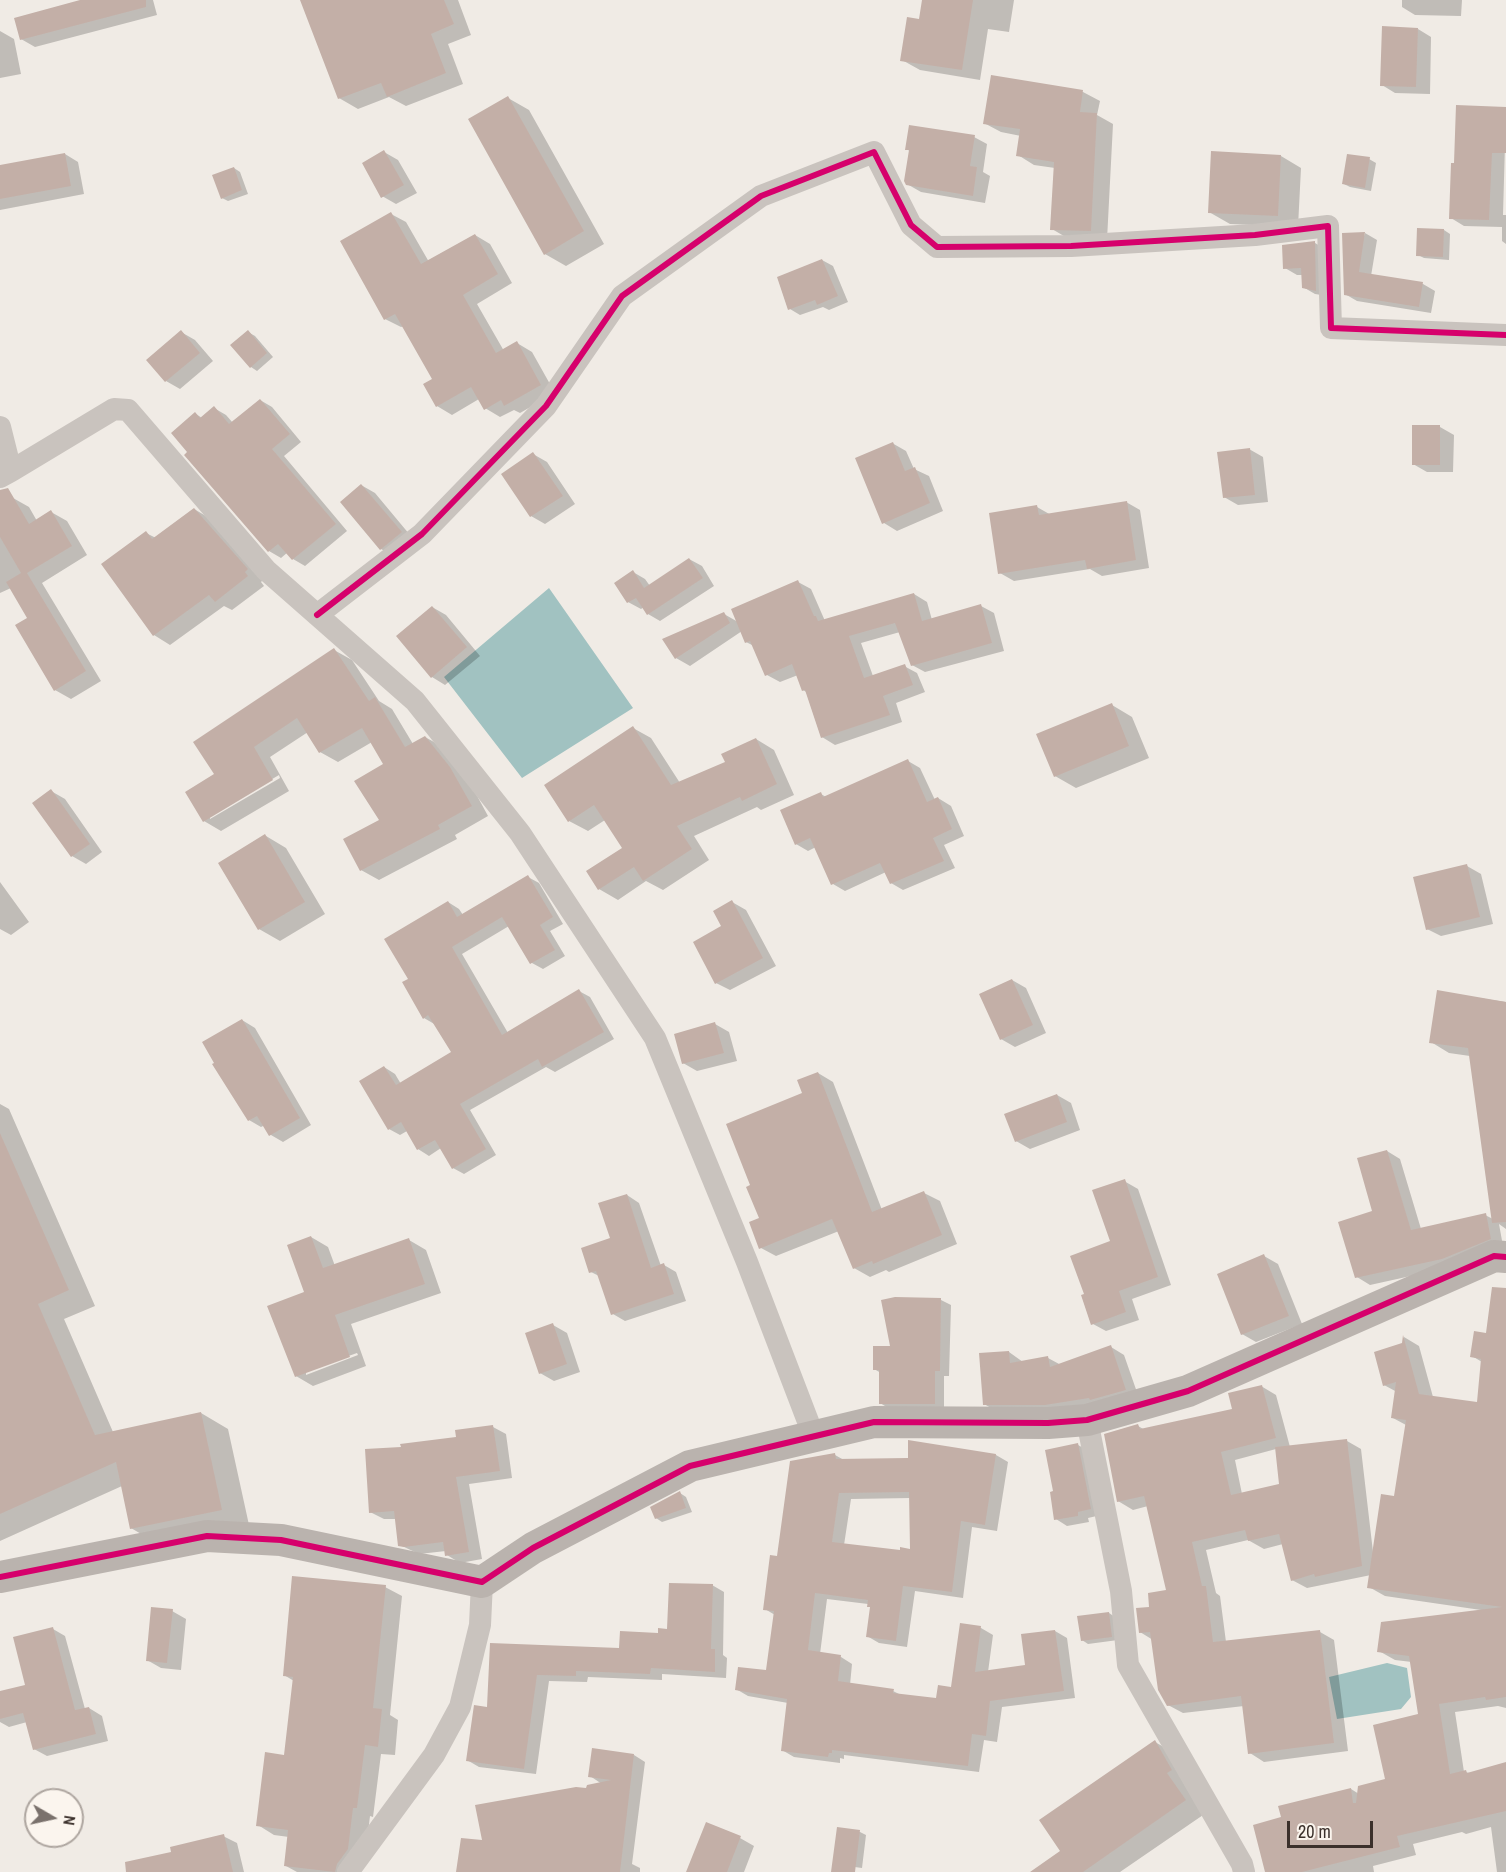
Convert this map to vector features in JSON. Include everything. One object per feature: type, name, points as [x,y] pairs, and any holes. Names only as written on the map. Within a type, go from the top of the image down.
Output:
[{"type":"street","points":[[317,615],[422,534],[546,406],[622,296],[761,196],[874,152],[911,225],[937,247],[1094,244],[1255,235],[1328,226],[1331,328],[1506,335]]},
{"type":"street","points":[[0,427],[6,474],[114,409],[128,410],[266,570],[415,701],[520,833],[655,1038],[747,1262],[814,1437]]},
{"type":"street","points":[[0,1577],[207,1536],[281,1540],[482,1582],[533,1548],[690,1466],[874,1422],[1048,1423],[1087,1420],[1188,1391],[1494,1256],[1506,1257]]},
{"type":"street","points":[[1087,1420],[1121,1591],[1128,1665],[1231,1845],[1244,1872]]},
{"type":"street","points":[[348,1872],[434,1755],[460,1707],[480,1625],[482,1582]]},
{"type":"water","points":[[549,588],[633,708],[522,778],[444,677]]},
{"type":"water","points":[[1387,1663],[1407,1668],[1411,1697],[1401,1709],[1337,1719],[1329,1677]]},
{"type":"building","points":[[80,0],[146,0],[146,7],[20,40],[14,18]]},
{"type":"building","points":[[300,0],[444,0],[454,24],[431,34],[446,73],[387,97],[381,83],[338,99]]},
{"type":"building","points":[[922,0],[973,0],[962,70],[900,61],[907,17],[919,19]]},
{"type":"building","points":[[1382,26],[1418,28],[1416,87],[1380,86]]},
{"type":"building","points":[[991,75],[1083,90],[1080,112],[1097,113],[1091,231],[1050,230],[1054,162],[1016,156],[1020,129],[983,124]]},
{"type":"building","points":[[508,96],[584,231],[544,255],[468,119]]},
{"type":"building","points":[[1456,105],[1506,107],[1506,153],[1492,153],[1489,220],[1449,219]]},
{"type":"building","points":[[909,125],[975,135],[970,166],[977,167],[973,196],[906,185],[904,181],[909,150],[905,150]]},
{"type":"building","points":[[384,150],[404,185],[381,198],[362,163]]},
{"type":"building","points":[[1211,151],[1281,155],[1278,216],[1208,213]]},
{"type":"building","points":[[65,153],[71,186],[0,199],[0,165]]},
{"type":"building","points":[[1347,154],[1370,157],[1365,188],[1342,184]]},
{"type":"building","points":[[234,167],[242,190],[221,199],[212,175]]},
{"type":"building","points":[[391,212],[421,264],[475,234],[498,274],[463,295],[496,353],[517,341],[541,385],[504,406],[501,400],[484,410],[471,387],[436,407],[423,384],[432,379],[395,314],[384,320],[340,241]]},
{"type":"building","points":[[1417,228],[1444,229],[1443,257],[1416,256]]},
{"type":"building","points":[[1365,232],[1359,272],[1423,282],[1419,307],[1344,295],[1342,233]]},
{"type":"building","points":[[1315,241],[1316,291],[1302,288],[1301,268],[1283,269],[1282,245]]},
{"type":"building","points":[[822,259],[838,296],[817,305],[815,300],[788,310],[777,277]]},
{"type":"building","points":[[181,330],[200,353],[165,382],[146,360]]},
{"type":"building","points":[[248,330],[267,353],[250,368],[230,345]]},
{"type":"building","points":[[260,399],[290,434],[272,449],[336,524],[292,560],[278,544],[268,552],[184,455],[187,452],[171,433],[195,412],[200,418],[214,406],[229,424]]},
{"type":"building","points":[[1412,425],[1440,425],[1440,465],[1412,465]]},
{"type":"building","points":[[893,442],[905,471],[915,467],[930,503],[882,524],[855,458]]},
{"type":"building","points":[[1250,448],[1255,495],[1223,498],[1217,452]]},
{"type":"building","points":[[533,452],[563,496],[530,517],[501,474]]},
{"type":"building","points":[[361,484],[402,532],[380,550],[340,502]]},
{"type":"building","points":[[8,488],[29,524],[51,510],[72,546],[27,573],[86,671],[54,691],[15,625],[27,618],[6,582],[21,573],[0,537],[0,490]]},
{"type":"building","points":[[1127,501],[1136,560],[1087,569],[1085,560],[998,574],[989,513],[1037,505],[1039,515]]},
{"type":"building","points":[[194,508],[248,569],[245,572],[248,576],[215,602],[209,595],[153,636],[101,564],[146,531],[152,539]]},
{"type":"building","points":[[689,558],[703,578],[647,615],[636,598],[627,603],[614,583],[633,570],[644,588]]},
{"type":"building","points":[[798,580],[818,621],[914,593],[922,621],[981,604],[992,643],[911,666],[895,623],[849,636],[864,678],[905,664],[913,685],[883,696],[890,715],[821,738],[805,690],[802,691],[792,664],[765,676],[750,641],[745,643],[731,609]]},
{"type":"building","points":[[432,606],[467,647],[431,678],[396,636]]},
{"type":"building","points":[[724,612],[730,623],[675,659],[662,639]]},
{"type":"building","points":[[334,648],[369,701],[375,697],[405,747],[425,736],[450,767],[472,806],[438,825],[440,829],[360,871],[343,839],[379,820],[354,781],[383,764],[362,728],[319,753],[297,718],[254,747],[273,780],[203,822],[185,792],[214,774],[193,742]]},
{"type":"building","points":[[1112,703],[1129,746],[1054,777],[1036,734]]},
{"type":"building","points":[[633,726],[671,785],[725,762],[721,754],[756,738],[777,784],[742,801],[740,797],[677,826],[692,849],[643,881],[634,867],[598,890],[586,871],[622,848],[594,805],[568,822],[544,785]]},
{"type":"building","points":[[908,759],[927,802],[938,797],[952,829],[933,838],[944,861],[890,884],[880,863],[831,885],[810,838],[795,845],[780,810],[821,792],[823,797]]},
{"type":"building","points":[[51,789],[90,844],[71,857],[32,803]]},
{"type":"building","points":[[265,834],[305,902],[258,930],[218,863]]},
{"type":"building","points":[[1467,864],[1480,917],[1426,930],[1413,877]]},
{"type":"building","points":[[528,875],[553,917],[540,925],[555,950],[530,964],[502,917],[452,947],[502,1035],[579,989],[604,1032],[542,1067],[538,1059],[460,1104],[486,1149],[452,1169],[435,1140],[417,1150],[401,1122],[388,1130],[359,1081],[384,1066],[396,1085],[451,1052],[428,1015],[423,1019],[402,982],[408,979],[384,939],[448,901],[457,917]]},
{"type":"building","points":[[732,900],[763,958],[715,984],[693,942],[721,926],[713,911]]},
{"type":"building","points":[[1012,979],[1033,1025],[1000,1040],[979,994]]},
{"type":"building","points":[[1437,990],[1506,1002],[1506,1222],[1492,1223],[1468,1048],[1429,1043]]},
{"type":"building","points":[[242,1019],[300,1118],[269,1136],[257,1116],[248,1121],[212,1064],[214,1063],[202,1042]]},
{"type":"building","points":[[715,1022],[724,1053],[682,1064],[674,1034]]},
{"type":"building","points":[[818,1072],[872,1212],[924,1191],[942,1235],[873,1264],[872,1261],[853,1269],[832,1219],[759,1249],[749,1222],[759,1218],[746,1187],[750,1185],[726,1124],[802,1093],[797,1080]]},
{"type":"building","points":[[1057,1094],[1067,1122],[1015,1142],[1004,1114]]},
{"type":"building","points":[[0,1133],[69,1290],[38,1304],[95,1435],[201,1412],[222,1510],[130,1529],[116,1462],[0,1514]]},
{"type":"building","points":[[1387,1150],[1411,1230],[1486,1213],[1491,1239],[1442,1259],[1355,1278],[1338,1222],[1372,1211],[1357,1158]]},
{"type":"building","points":[[1125,1179],[1158,1277],[1119,1291],[1126,1312],[1091,1325],[1081,1295],[1084,1294],[1070,1256],[1110,1241],[1092,1190]]},
{"type":"building","points":[[627,1194],[651,1268],[664,1263],[674,1294],[611,1315],[596,1271],[589,1273],[581,1248],[610,1238],[598,1203]]},
{"type":"building","points":[[311,1236],[323,1268],[409,1238],[425,1284],[335,1315],[350,1357],[295,1377],[267,1306],[304,1292],[287,1245]]},
{"type":"building","points":[[1264,1254],[1289,1316],[1241,1335],[1217,1274]]},
{"type":"building","points":[[1492,1287],[1506,1288],[1506,1697],[1486,1700],[1485,1697],[1439,1704],[1450,1774],[1466,1770],[1467,1773],[1506,1762],[1506,1811],[1397,1836],[1400,1847],[1302,1872],[1265,1872],[1253,1825],[1281,1817],[1278,1806],[1351,1788],[1353,1803],[1356,1803],[1358,1786],[1385,1779],[1373,1725],[1418,1714],[1409,1656],[1377,1652],[1381,1622],[1502,1607],[1367,1588],[1381,1494],[1394,1496],[1406,1420],[1391,1418],[1396,1382],[1383,1386],[1374,1352],[1402,1343],[1403,1335],[1419,1394],[1477,1402],[1481,1359],[1470,1357],[1474,1331],[1486,1333]]},
{"type":"building","points":[[895,1297],[941,1298],[940,1371],[935,1371],[935,1404],[879,1404],[879,1370],[873,1370],[873,1346],[890,1346],[881,1300]]},
{"type":"building","points":[[553,1323],[567,1364],[539,1374],[525,1333]]},
{"type":"building","points":[[1111,1345],[1126,1390],[1090,1400],[1089,1398],[1045,1405],[983,1405],[979,1353],[1009,1351],[1010,1363],[1048,1356],[1050,1367]]},
{"type":"building","points":[[1262,1385],[1276,1438],[1221,1452],[1231,1495],[1279,1484],[1275,1447],[1347,1439],[1362,1566],[1315,1577],[1314,1574],[1291,1581],[1279,1534],[1248,1541],[1245,1530],[1192,1542],[1202,1586],[1206,1586],[1213,1642],[1320,1630],[1334,1743],[1248,1754],[1241,1696],[1167,1706],[1158,1690],[1150,1632],[1139,1633],[1136,1608],[1149,1607],[1148,1593],[1166,1590],[1144,1496],[1117,1502],[1104,1434],[1138,1424],[1140,1429],[1232,1409],[1228,1393]]},
{"type":"building","points":[[493,1425],[500,1471],[456,1477],[469,1552],[445,1556],[443,1542],[398,1546],[394,1511],[369,1513],[365,1449],[401,1447],[400,1444],[456,1437],[455,1430]]},
{"type":"building","points":[[908,1440],[996,1454],[985,1525],[961,1521],[952,1592],[903,1586],[896,1641],[866,1637],[870,1607],[867,1607],[868,1600],[815,1593],[808,1650],[841,1655],[838,1681],[894,1689],[893,1693],[936,1698],[938,1685],[951,1687],[960,1623],[981,1626],[975,1672],[1025,1665],[1021,1634],[1055,1630],[1064,1691],[990,1701],[986,1736],[972,1734],[968,1766],[832,1750],[828,1757],[781,1751],[787,1699],[735,1690],[738,1667],[766,1670],[774,1611],[763,1610],[770,1555],[777,1556],[790,1461],[835,1453],[836,1459],[908,1458]],"holes":[[[909,1492],[910,1549],[900,1547],[900,1550],[832,1542],[839,1493]]]},
{"type":"building","points":[[1078,1443],[1091,1509],[1078,1512],[1078,1516],[1054,1520],[1050,1492],[1053,1491],[1045,1450]]},
{"type":"building","points":[[680,1491],[686,1508],[655,1519],[650,1507]]},
{"type":"building","points":[[292,1576],[386,1585],[373,1708],[382,1709],[378,1747],[365,1745],[357,1808],[353,1808],[348,1849],[337,1864],[335,1872],[284,1866],[288,1830],[256,1826],[265,1752],[284,1755],[293,1677],[283,1676]]},
{"type":"building","points":[[669,1583],[713,1584],[711,1649],[715,1649],[715,1672],[651,1668],[650,1674],[576,1671],[576,1676],[537,1675],[524,1769],[466,1761],[474,1705],[487,1707],[490,1643],[619,1648],[620,1631],[658,1633],[658,1628],[667,1629]]},
{"type":"building","points":[[151,1607],[173,1609],[167,1663],[146,1661]]},
{"type":"building","points":[[1109,1612],[1112,1637],[1081,1641],[1077,1616]]},
{"type":"building","points":[[53,1627],[75,1710],[89,1707],[96,1734],[33,1750],[23,1713],[0,1719],[0,1691],[25,1685],[13,1637]]},
{"type":"building","points":[[1155,1740],[1172,1770],[1167,1773],[1186,1800],[1083,1872],[1030,1872],[1060,1851],[1039,1820]]},
{"type":"building","points":[[592,1748],[634,1754],[620,1872],[456,1872],[461,1838],[482,1840],[475,1805],[576,1787],[586,1788],[587,1785],[611,1780],[588,1777]]},
{"type":"building","points":[[706,1822],[741,1836],[727,1872],[686,1872]]},
{"type":"building","points":[[837,1827],[860,1830],[855,1872],[831,1872]]},
{"type":"building","points":[[224,1834],[233,1872],[126,1872],[125,1862],[171,1852],[170,1847]]},
{"type":"cycle path","points":[[317,615],[422,534],[546,406],[622,296],[761,196],[874,152],[911,225],[937,247],[1071,246],[1255,235],[1328,226],[1331,328],[1506,335]]},
{"type":"cycle path","points":[[0,1577],[207,1536],[281,1540],[482,1582],[533,1548],[690,1466],[874,1422],[1048,1423],[1087,1420],[1188,1391],[1494,1256],[1506,1257]]}]
